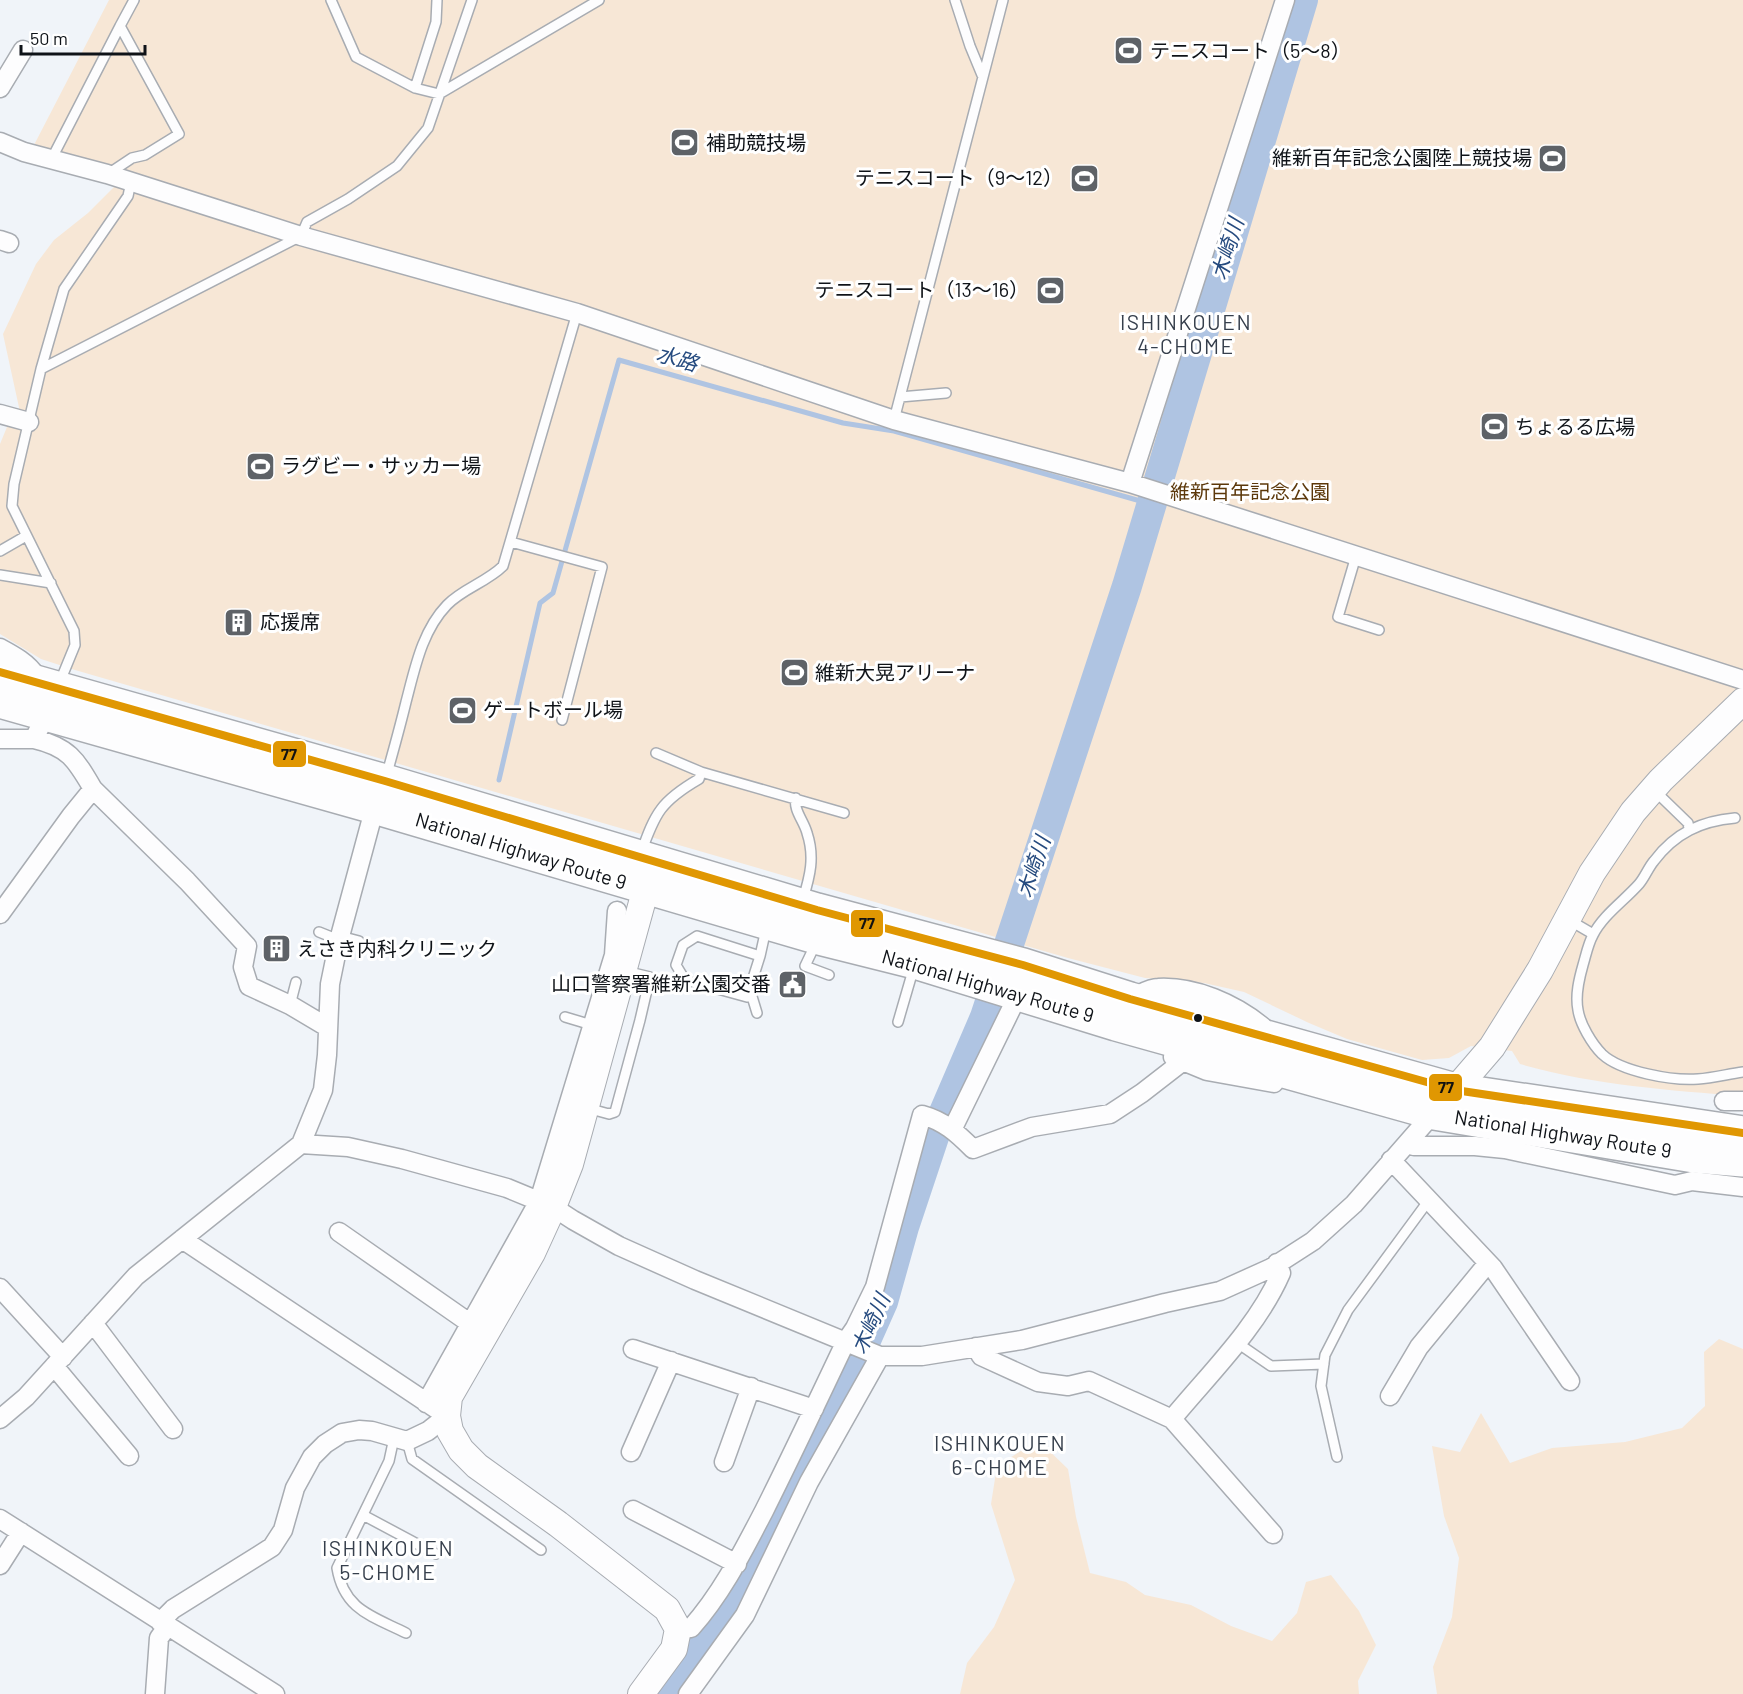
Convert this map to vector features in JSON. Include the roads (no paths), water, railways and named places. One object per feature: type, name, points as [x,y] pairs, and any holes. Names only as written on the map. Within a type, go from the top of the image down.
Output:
[{"type":"highway","name":"National Highway Route 9","points":[[0,672],[29,708],[380,794],[646,870],[801,904],[1018,983],[1123,1011],[1274,1040],[1445,1101],[1743,1133]]},
{"type":"highway","name":"National Highway Route 9","points":[[646,870],[767,923],[915,962],[984,969]]},
{"type":"highway","name":"National Highway Route 9","points":[[1123,1011],[1308,1077],[1445,1101],[1695,1156],[1743,1160]]},
{"type":"street","points":[[1130,483],[1285,0]]},
{"type":"street","points":[[0,88],[23,50]]},
{"type":"street","points":[[0,142],[24,152],[107,174],[301,236],[577,314],[894,420],[1130,483],[1743,680]]},
{"type":"street","points":[[0,414],[28,422]]},
{"type":"street","points":[[0,648],[33,670],[29,708],[0,739]]},
{"type":"street","points":[[302,1143],[348,1147],[402,1159],[507,1188],[546,1204],[619,1246],[695,1280],[880,1356],[922,1356],[1022,1340],[1220,1291],[1277,1263],[1313,1241],[1353,1204],[1407,1144],[1492,1047],[1540,970],[1592,873],[1613,841],[1653,790],[1743,701]]},
{"type":"street","points":[[29,708],[52,743],[75,759],[93,789],[187,881],[247,946],[243,967],[249,986],[290,1005],[327,1027]]},
{"type":"street","points":[[0,914],[93,789]]},
{"type":"street","points":[[0,1419],[26,1397],[136,1276],[302,1143],[323,1090],[330,984],[339,938],[380,794]]},
{"type":"street","points":[[156,1694],[159,1638],[163,1624],[173,1609],[272,1547],[283,1530],[295,1488],[312,1457],[325,1444],[342,1433],[359,1430],[372,1431],[400,1440],[428,1431],[436,1410],[449,1397],[478,1329],[532,1253],[599,1027],[623,971],[646,870]]},
{"type":"street","points":[[546,1204],[570,1164],[585,1107],[614,954],[617,911]]},
{"type":"street","points":[[953,1128],[1018,983]]},
{"type":"street","points":[[1123,1011],[1132,1038],[1182,1062],[1207,1071],[1274,1083],[1308,1077]]},
{"type":"street","points":[[678,1629],[691,1628],[710,1607],[737,1564],[846,1341],[875,1287],[922,1116],[953,1128],[973,1149],[1032,1127],[1110,1114],[1182,1062]]},
{"type":"street","points":[[1724,1101],[1743,1101]]},
{"type":"street","points":[[1407,1144],[1505,1149],[1675,1185],[1692,1181],[1743,1187]]},
{"type":"street","points":[[1391,1160],[1488,1263],[1570,1381]]},
{"type":"street","points":[[339,1232],[478,1329]]},
{"type":"street","points":[[182,1239],[436,1410],[461,1450],[477,1466],[558,1524],[667,1609],[678,1629],[674,1649],[641,1694]]},
{"type":"street","points":[[1172,1419],[1236,1342],[1272,1292],[1281,1273],[1277,1263]]},
{"type":"street","points":[[1390,1396],[1419,1347],[1488,1263]]},
{"type":"street","points":[[0,1288],[59,1361],[129,1456]]},
{"type":"street","points":[[93,1323],[173,1429]]},
{"type":"street","points":[[976,1347],[981,1356],[1038,1382],[1068,1386],[1089,1381],[1172,1419],[1274,1534]]},
{"type":"street","points":[[633,1349],[813,1409]]},
{"type":"street","points":[[688,1694],[745,1615],[809,1482],[880,1356]]},
{"type":"street","points":[[631,1452],[671,1361]]},
{"type":"street","points":[[724,1462],[751,1387]]},
{"type":"street","points":[[633,1510],[737,1564]]},
{"type":"street","points":[[0,1519],[274,1694]]},
{"type":"street","points":[[0,1565],[21,1533]]},
{"type":"lane","points":[[51,160],[134,0]]},
{"type":"lane","points":[[331,0],[356,57],[415,88],[439,94],[599,0]]},
{"type":"lane","points":[[415,88],[436,22],[436,0]]},
{"type":"lane","points":[[41,369],[301,236],[307,222],[348,200],[397,166],[428,128],[472,0]]},
{"type":"lane","points":[[955,0],[982,75]]},
{"type":"lane","points":[[894,420],[1003,0]]},
{"type":"lane","points":[[107,174],[132,158],[145,155],[179,134],[120,26]]},
{"type":"lane","points":[[29,708],[75,645],[74,631],[12,506],[14,484],[41,369],[64,289],[128,196],[131,182]]},
{"type":"lane","points":[[380,794],[427,633],[449,602],[493,576],[503,566],[577,314]]},
{"type":"lane","points":[[900,397],[946,393]]},
{"type":"lane","points":[[0,551],[26,536]]},
{"type":"lane","points":[[511,542],[602,567],[562,720]]},
{"type":"lane","points":[[1356,556],[1338,617],[1379,630]]},
{"type":"lane","points":[[0,575],[51,583]]},
{"type":"lane","points":[[656,753],[701,772],[844,813]]},
{"type":"lane","points":[[646,870],[652,821],[675,792],[699,779],[701,772]]},
{"type":"lane","points":[[1653,790],[1688,823],[1689,828]]},
{"type":"lane","points":[[796,798],[795,805],[807,832],[812,857],[811,872],[801,904]]},
{"type":"lane","points":[[1735,818],[1716,820],[1689,828],[1667,844],[1642,881],[1607,915],[1593,933],[1578,983],[1578,1011],[1587,1032],[1603,1055],[1630,1070],[1662,1077],[1697,1080],[1743,1072]]},
{"type":"lane","points":[[1567,919],[1593,933]]},
{"type":"lane","points":[[760,956],[697,936],[683,945],[676,965],[685,980],[747,998],[760,956],[767,923]]},
{"type":"lane","points":[[319,932],[359,941]]},
{"type":"lane","points":[[819,938],[805,966],[829,975]]},
{"type":"lane","points":[[898,1022],[915,962]]},
{"type":"lane","points":[[585,1107],[609,1114],[615,1112],[622,1091],[650,977],[623,971]]},
{"type":"lane","points":[[290,1005],[296,982]]},
{"type":"lane","points":[[750,990],[757,1013]]},
{"type":"lane","points":[[565,1017],[599,1027]]},
{"type":"lane","points":[[1337,1457],[1321,1386],[1325,1355],[1348,1310],[1429,1200]]},
{"type":"lane","points":[[1236,1342],[1271,1366],[1324,1364]]},
{"type":"lane","points":[[400,1440],[338,1568],[340,1582],[356,1608],[406,1633]]},
{"type":"lane","points":[[400,1440],[412,1459],[541,1550]]},
{"type":"lane","points":[[363,1515],[436,1554]]},
{"type":"waterway","name":"木崎川","points":[[669,1694],[755,1563],[859,1356],[883,1302],[904,1227],[936,1131],[985,1017],[1127,586],[1303,0]]},
{"type":"waterway","name":"水路","points":[[499,780],[540,603],[553,593],[619,360],[843,423],[894,431],[1151,504]]},
{"type":"place","name":"テニスコート（5～8）","points":[[1129,51]]},
{"type":"place","name":"補助競技場","points":[[685,143]]},
{"type":"place","name":"維新百年記念公園陸上競技場","points":[[1553,158]]},
{"type":"place","name":"テニスコート（9～12）","points":[[1084,178]]},
{"type":"place","name":"テニスコート（13～16）","points":[[1050,290]]},
{"type":"place","name":"ちょるる広場","points":[[1494,427]]},
{"type":"place","name":"ラグビー・サッカー場","points":[[260,466]]},
{"type":"place","name":"応援席","points":[[239,622]]},
{"type":"place","name":"維新大晃アリーナ","points":[[794,673]]},
{"type":"place","name":"ゲートボール場","points":[[462,710]]},
{"type":"place","name":"えさき内科クリニック","points":[[276,949]]},
{"type":"place","name":"山口警察署維新公園交番","points":[[792,984]]},
{"type":"district","name":"ISHINKOUEN 4-CHOME","points":[[1186,335]]},
{"type":"district","name":"ISHINKOUEN 6-CHOME","points":[[1000,1456]]},
{"type":"district","name":"ISHINKOUEN 5-CHOME","points":[[388,1561]]},
{"type":"park label","name":"維新百年記念公園","points":[[1250,492]]}]
